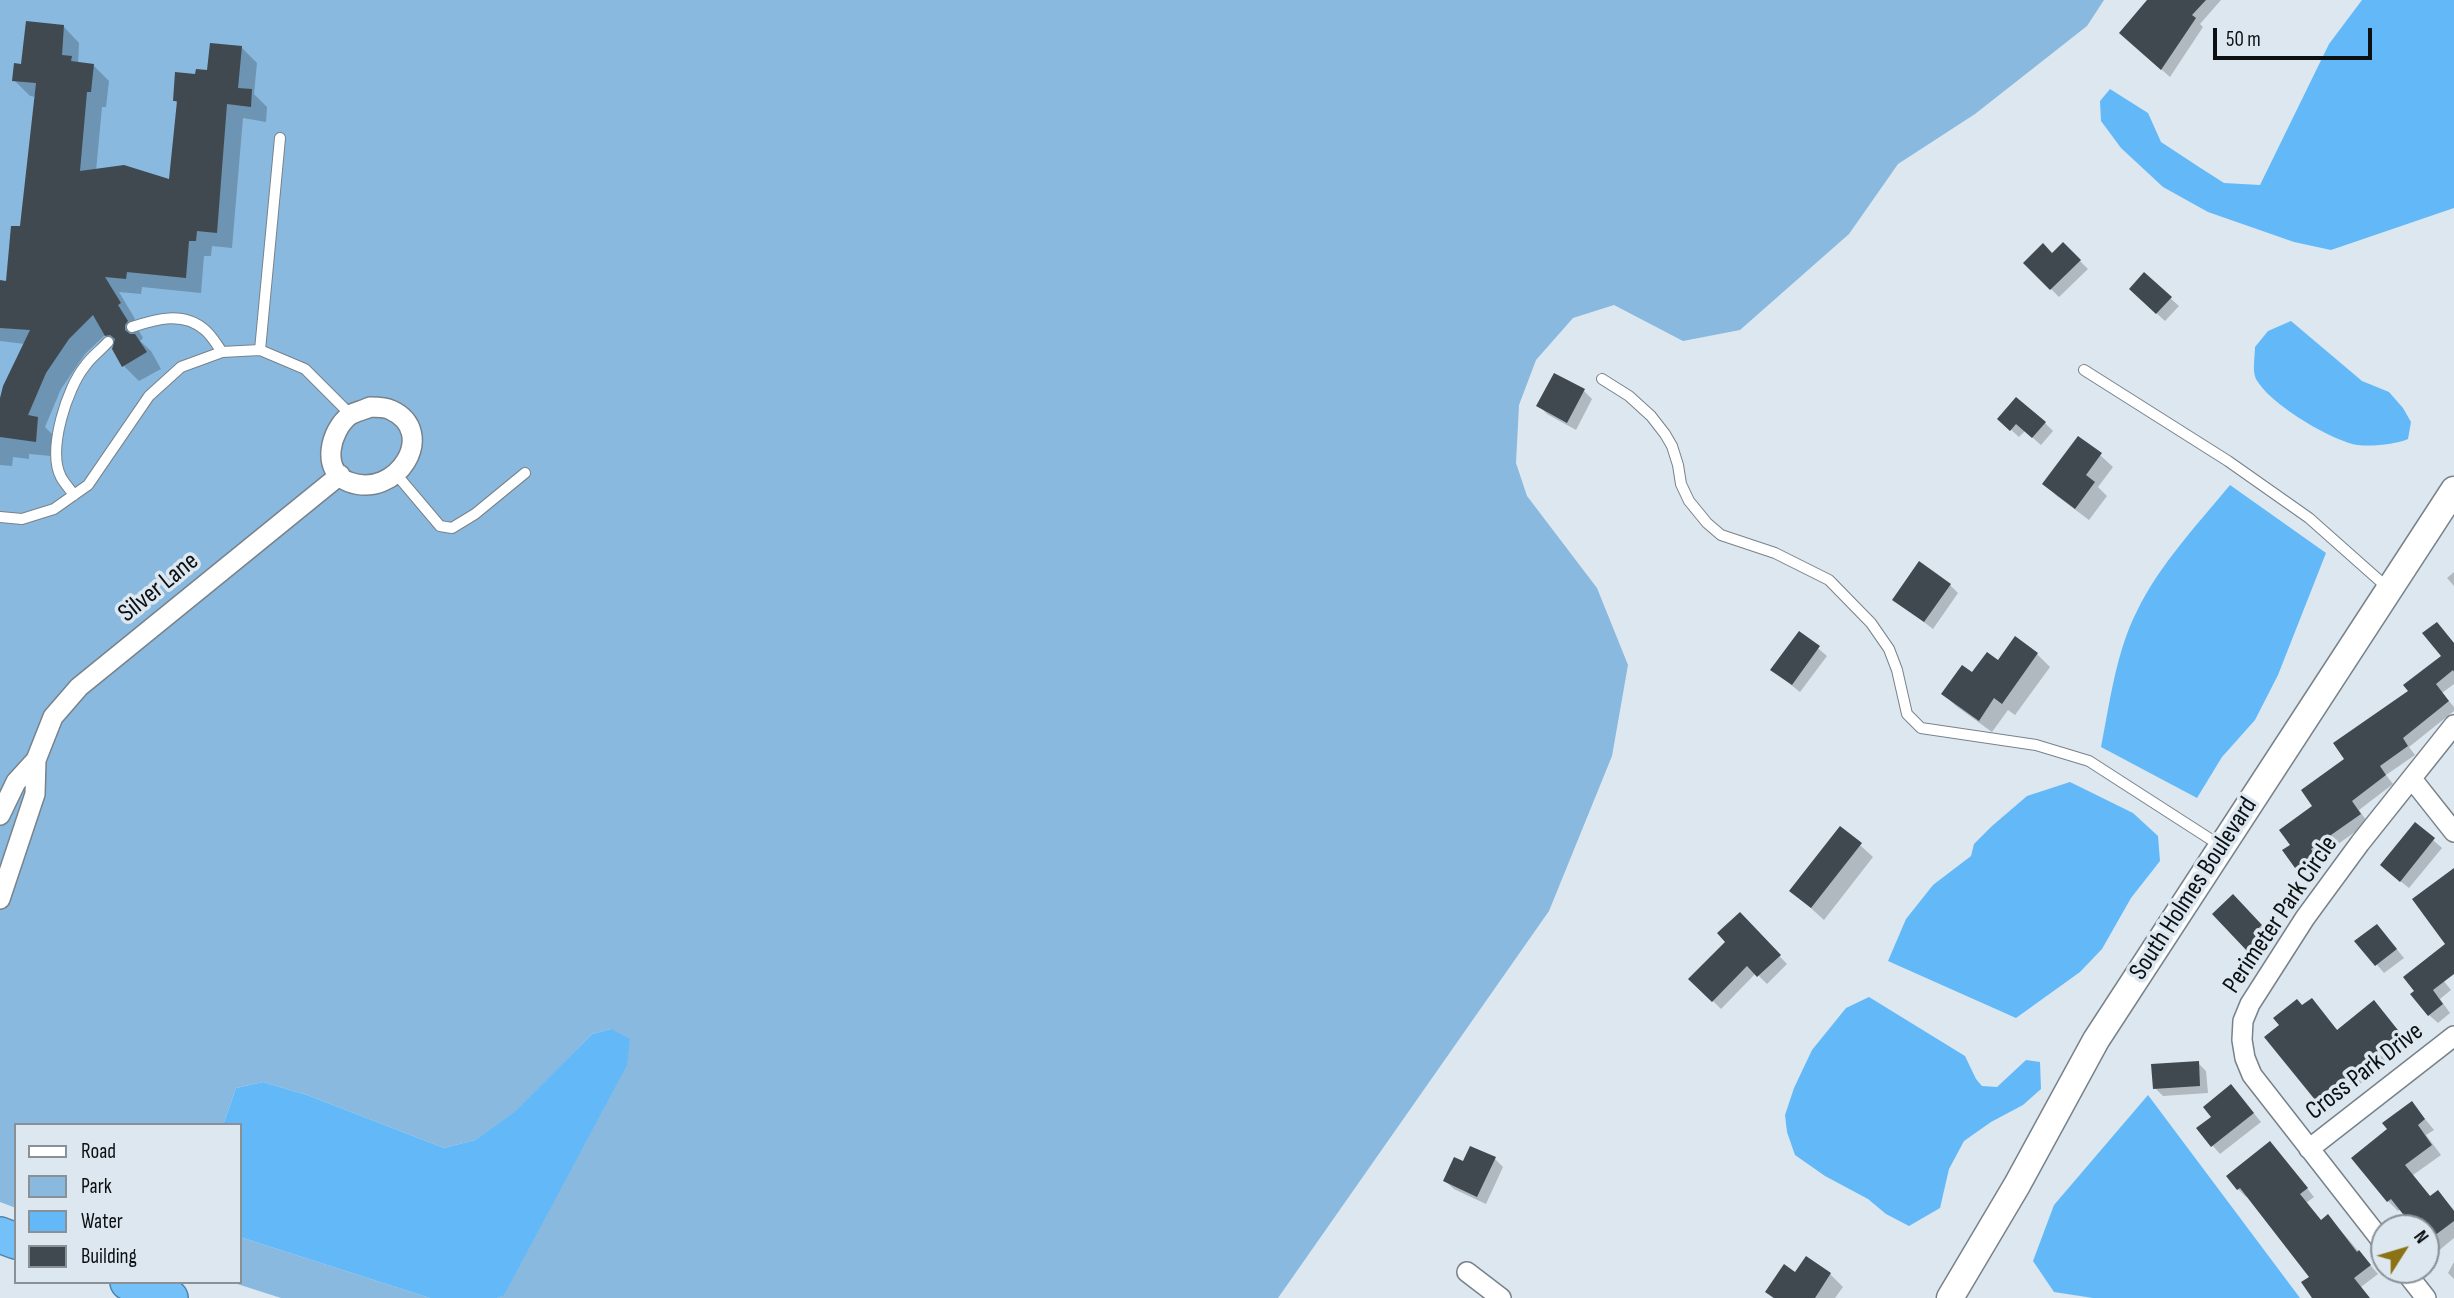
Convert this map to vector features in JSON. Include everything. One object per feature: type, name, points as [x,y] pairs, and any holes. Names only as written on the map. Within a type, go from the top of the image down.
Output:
[{"type":"highway","points":[[133,1284],[170,1298]]},
{"type":"main road","name":"South Holmes Boulevard","points":[[1953,1297],[2096,1040],[2454,490]]},
{"type":"street","points":[[370,407],[389,409],[405,419],[412,436],[411,454],[396,474],[382,483],[362,487],[344,481],[333,467],[330,448],[336,430],[351,415],[370,407]]},
{"type":"street","name":"Silver Lane","points":[[0,899],[35,794],[36,760],[53,717],[79,687],[340,475]]},
{"type":"street","name":"Perimeter Park Circle","points":[[2370,1226],[2252,1075],[2243,1049],[2243,1021],[2250,1004],[2305,918],[2360,843],[2454,725]]},
{"type":"street","name":"Silver Lane","points":[[0,815],[16,782],[36,760]]},
{"type":"street","points":[[2412,779],[2454,832]]},
{"type":"street","name":"Cross Park Drive","points":[[2309,1149],[2454,1036]]},
{"type":"street","points":[[1467,1272],[1501,1298]]},
{"type":"street","points":[[2415,1284],[2426,1298]]},
{"type":"lane","points":[[260,350],[280,138]]},
{"type":"lane","points":[[132,327],[156,319],[185,319],[206,330],[222,352]]},
{"type":"lane","points":[[74,495],[58,468],[58,436],[72,387],[84,366],[108,342]]},
{"type":"lane","points":[[0,517],[22,519],[54,509],[88,485],[149,396],[181,367],[222,352],[260,350],[305,369],[351,415]]},
{"type":"lane","points":[[2084,370],[2228,461],[2309,518],[2389,590]]},
{"type":"lane","points":[[1602,379],[1629,396],[1651,416],[1665,434],[1672,446],[1681,484],[1689,501],[1707,523],[1721,535],[1775,553],[1829,580],[1871,622],[1889,649],[1897,670],[1907,714],[1921,728],[2036,745],[2089,761],[2222,846]]},
{"type":"lane","points":[[396,474],[440,526],[452,528],[475,514],[525,473]]},
{"type":"green space","points":[[0,0],[2104,0],[2087,26],[1975,114],[1898,164],[1849,234],[1740,330],[1683,341],[1614,305],[1573,318],[1536,360],[1519,405],[1516,463],[1527,496],[1597,588],[1628,665],[1612,756],[1549,911],[1278,1298],[497,1298],[504,1294],[611,1029],[592,1034],[517,1111],[475,1140],[444,1148],[307,1095],[263,1082],[236,1088],[224,1123],[14,1123],[14,1207],[0,1202]]},
{"type":"green space","points":[[242,1238],[430,1298],[281,1298],[237,1284],[242,1284]]},
{"type":"water","points":[[2362,0],[2454,0],[2454,208],[2331,250],[2294,242],[2208,212],[2163,187],[2121,148],[2101,121],[2100,101],[2110,89],[2148,113],[2161,142],[2224,183],[2260,185],[2329,44]]},
{"type":"water","points":[[2291,321],[2362,381],[2389,392],[2411,422],[2408,439],[2378,445],[2349,443],[2298,417],[2263,389],[2255,376],[2255,347],[2268,331]]},
{"type":"water","points":[[2230,485],[2326,553],[2278,675],[2255,720],[2222,757],[2197,798],[2101,747],[2119,660],[2137,611],[2168,561]]},
{"type":"water","points":[[2070,782],[2133,813],[2158,836],[2160,861],[2131,898],[2102,949],[2080,972],[2016,1018],[1888,961],[1906,919],[1933,885],[1971,856],[1974,844],[1992,826],[2027,796]]},
{"type":"water","points":[[1869,997],[1965,1056],[1982,1086],[1997,1087],[2026,1060],[2040,1062],[2041,1089],[2023,1105],[1991,1122],[1964,1141],[1949,1169],[1940,1208],[1909,1226],[1795,1155],[1787,1132],[1785,1115],[1812,1050],[1846,1008]]},
{"type":"water","points":[[611,1029],[630,1039],[627,1065],[504,1295],[497,1298],[430,1298],[242,1238],[242,1123],[224,1123],[236,1088],[263,1082],[307,1095],[444,1148],[475,1140],[516,1111],[592,1034]]},
{"type":"water","points":[[2148,1095],[2300,1298],[2093,1298],[2054,1292],[2033,1261],[2054,1205]]},
{"type":"building","points":[[2147,0],[2206,0],[2192,15],[2196,18],[2161,70],[2119,33]]},
{"type":"building","points":[[26,21],[64,25],[62,55],[72,56],[71,61],[94,64],[91,92],[87,92],[80,171],[124,165],[169,179],[177,101],[173,101],[175,72],[195,74],[196,69],[207,70],[210,43],[242,46],[238,88],[252,89],[251,107],[227,104],[217,233],[197,231],[196,241],[189,241],[186,278],[127,272],[126,279],[105,277],[121,303],[118,305],[128,321],[125,330],[135,334],[147,352],[122,367],[112,349],[115,339],[110,335],[105,336],[93,315],[69,339],[46,373],[28,415],[38,417],[36,442],[0,437],[0,398],[3,386],[30,330],[0,328],[0,280],[6,281],[11,226],[20,226],[36,83],[12,81],[14,63],[21,64]]},
{"type":"building","points":[[2063,242],[2081,260],[2050,290],[2023,263],[2043,243],[2052,253]]},
{"type":"building","points":[[2144,272],[2172,297],[2156,314],[2129,289]]},
{"type":"building","points":[[1554,373],[1585,389],[1567,423],[1536,406]]},
{"type":"building","points":[[2016,397],[2046,422],[2032,438],[2016,424],[2010,431],[1997,419]]},
{"type":"building","points":[[2078,436],[2102,453],[2086,475],[2095,482],[2075,509],[2042,484]]},
{"type":"building","points":[[1919,561],[1951,584],[1924,622],[1892,600]]},
{"type":"building","points":[[2437,622],[2454,643],[2454,672],[2453,670],[2436,684],[2449,701],[2403,738],[2408,746],[2380,766],[2386,775],[2352,801],[2361,814],[2311,849],[2315,854],[2295,868],[2282,850],[2290,845],[2279,830],[2312,806],[2301,790],[2344,759],[2333,743],[2408,691],[2403,685],[2441,656],[2422,633]]},
{"type":"building","points":[[1799,631],[1820,646],[1792,685],[1770,670]]},
{"type":"building","points":[[2015,636],[2038,653],[2002,704],[1994,698],[1979,721],[1941,694],[1962,665],[1972,672],[1987,652],[1998,660]]},
{"type":"building","points":[[2415,822],[2435,838],[2400,882],[2380,865]]},
{"type":"building","points":[[1840,826],[1862,843],[1811,908],[1789,891]]},
{"type":"building","points":[[2454,868],[2454,974],[2433,990],[2443,1004],[2428,1016],[2410,994],[2414,991],[2403,977],[2445,944],[2412,899]]},
{"type":"building","points":[[2233,894],[2262,925],[2253,933],[2260,940],[2248,952],[2212,914]]},
{"type":"building","points":[[1740,912],[1781,955],[1757,977],[1747,966],[1712,1002],[1688,979],[1725,942],[1717,933]]},
{"type":"building","points":[[2377,924],[2397,949],[2375,966],[2354,941]]},
{"type":"building","points":[[2312,998],[2337,1030],[2374,1000],[2401,1034],[2316,1101],[2264,1037],[2279,1025],[2273,1018],[2297,999],[2302,1005]]},
{"type":"building","points":[[2199,1061],[2200,1086],[2153,1089],[2151,1064]]},
{"type":"building","points":[[2231,1084],[2254,1113],[2211,1147],[2196,1128],[2211,1117],[2203,1107]]},
{"type":"building","points":[[2412,1101],[2425,1119],[2418,1125],[2432,1145],[2405,1165],[2430,1196],[2438,1190],[2454,1211],[2454,1221],[2440,1232],[2440,1214],[2403,1214],[2391,1199],[2387,1202],[2351,1158],[2387,1129],[2382,1123]]},
{"type":"building","points":[[2270,1141],[2308,1188],[2300,1194],[2321,1220],[2328,1214],[2357,1252],[2359,1250],[2370,1264],[2354,1278],[2370,1298],[2312,1298],[2301,1282],[2309,1277],[2240,1188],[2237,1190],[2226,1176]]},
{"type":"building","points":[[1470,1146],[1496,1157],[1477,1197],[1443,1181],[1454,1157],[1463,1161]]},
{"type":"building","points":[[1806,1256],[1831,1273],[1815,1298],[1774,1298],[1765,1292],[1784,1264],[1795,1272]]}]
